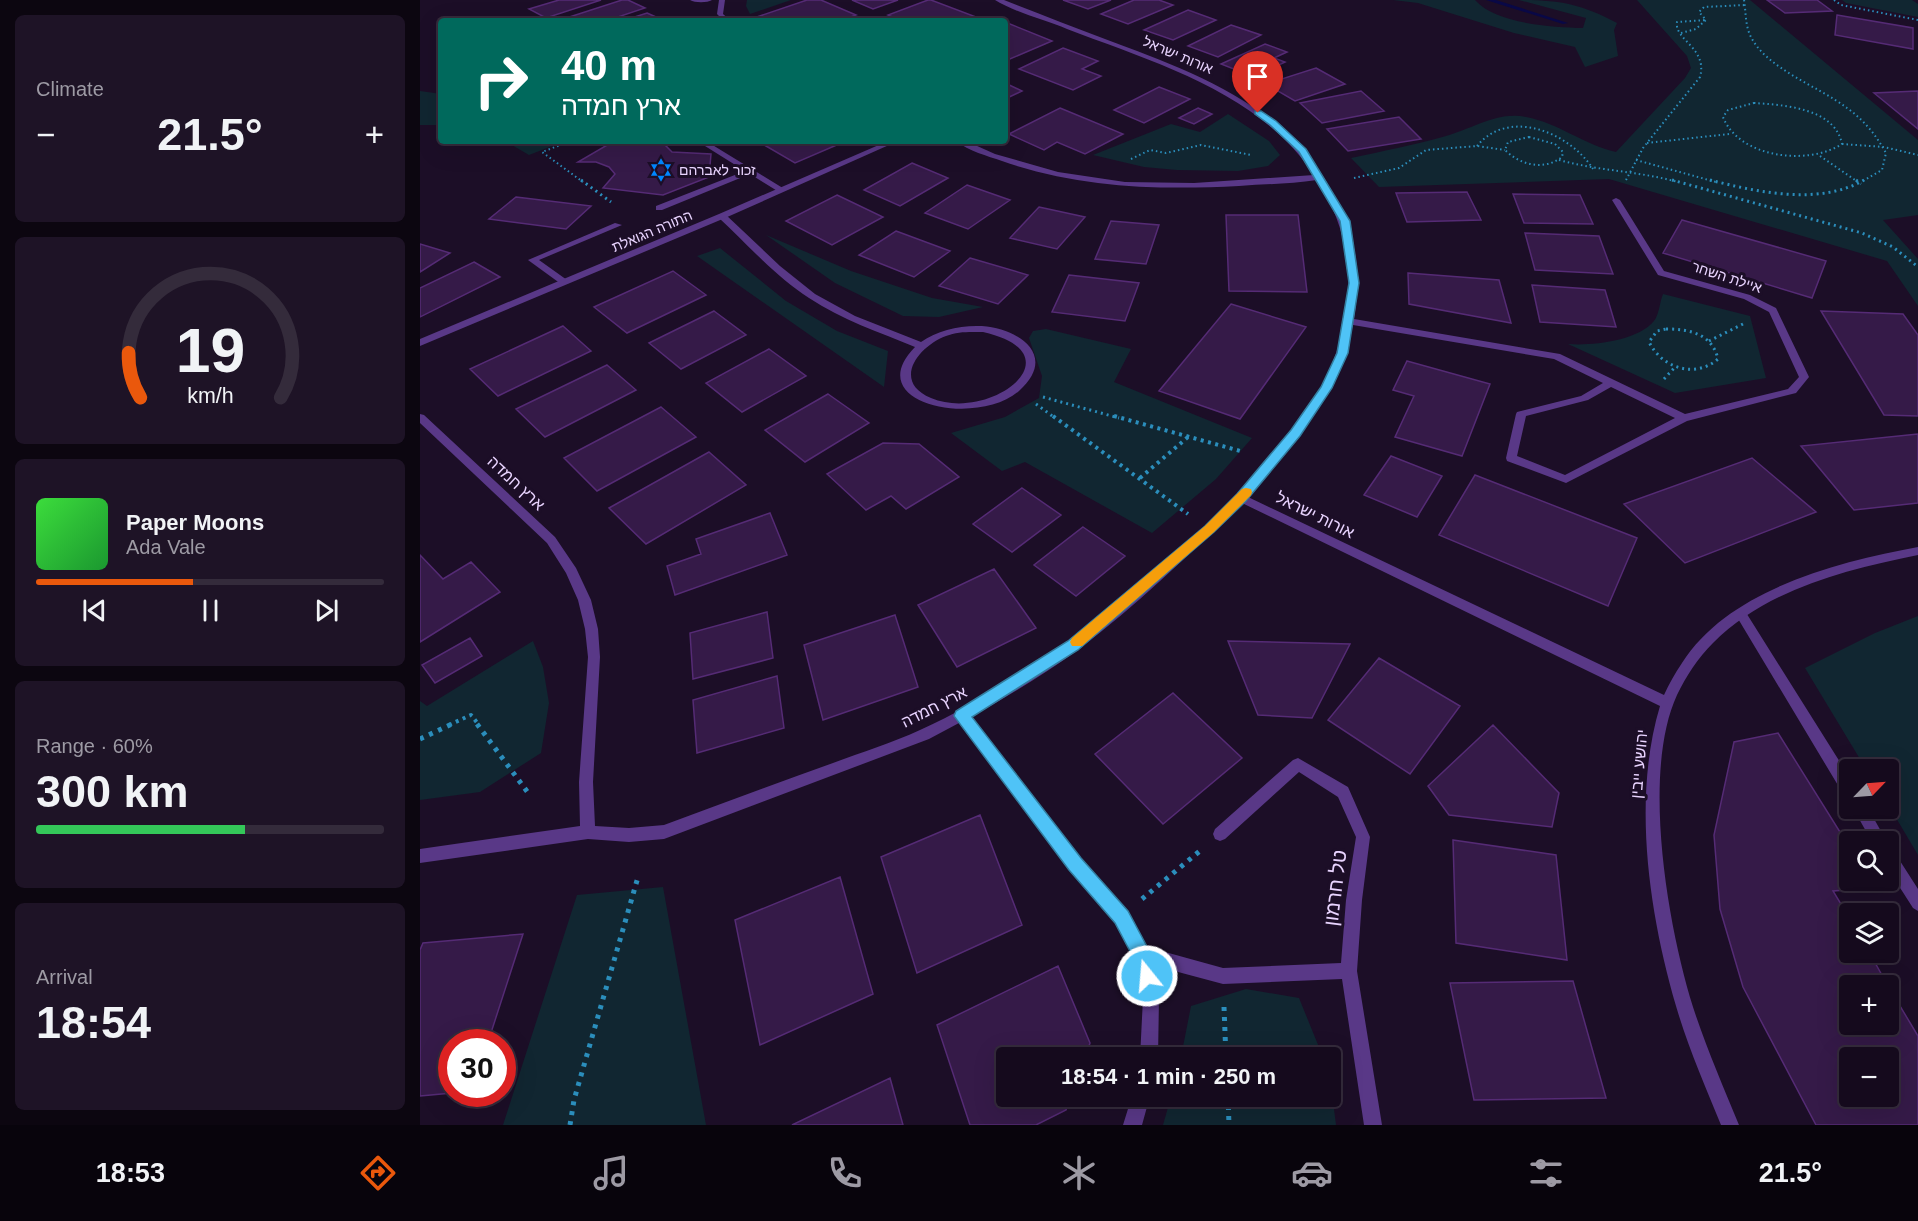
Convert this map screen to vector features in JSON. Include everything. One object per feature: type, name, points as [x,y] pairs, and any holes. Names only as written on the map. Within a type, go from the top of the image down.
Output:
[{"type":"street","points":[[693,0],[709,0]]},
{"type":"street","points":[[722,0],[720,14],[725,18]]},
{"type":"street","name":"אורות ישראל","points":[[998,0],[1192,75],[1225,92],[1273,123],[1302,151],[1345,221],[1354,283],[1342,353],[1326,388],[1295,433],[1242,498],[1668,703]]},
{"type":"street","points":[[706,144],[782,190]]},
{"type":"street","name":"התורה הגואלת","points":[[420,343],[887,144]]},
{"type":"street","points":[[968,144],[1044,172],[1118,185],[1204,185],[1320,177]]},
{"type":"street","points":[[659,208],[751,171]]},
{"type":"street","name":"איילת השחר","points":[[1610,384],[1584,398],[1521,414],[1511,459],[1566,479],[1684,418],[1792,391],[1804,377],[1773,310],[1747,297],[1661,273],[1616,200]]},
{"type":"street","points":[[722,216],[787,278],[813,297],[852,317],[921,346]]},
{"type":"street","points":[[564,282],[532,260],[618,225]]},
{"type":"street","points":[[1348,321],[1557,356],[1610,384],[1684,418]]},
{"type":"street","points":[[983,329],[1003,333],[1018,340],[1027,350],[1030,363],[1027,376],[1016,389],[999,399],[970,406],[947,406],[928,400],[909,385],[906,372],[910,358],[921,346],[943,334],[983,329]]},
{"type":"street","name":"ארץ חמדה","points":[[420,417],[551,540],[567,562],[581,592],[592,628],[596,658],[586,781],[588,832]]},
{"type":"street","name":"ארץ חמדה","points":[[420,856],[588,832],[629,835],[664,832],[924,735],[962,716],[1073,646],[1146,585],[1242,498]]},
{"type":"street","name":"יהושע ייבין","points":[[1730,1125],[1702,1059],[1674,968],[1661,893],[1653,824],[1654,783],[1660,728],[1668,703],[1674,686],[1688,664],[1719,630],[1741,614],[1790,586],[1812,578],[1918,551]]},
{"type":"street","points":[[1741,614],[1839,774]]},
{"type":"street","points":[[962,716],[1075,864],[1121,917],[1142,954],[1151,998],[1149,1047]]},
{"type":"street","name":"טל חרמון","points":[[1220,834],[1298,764],[1343,792],[1364,837],[1354,900],[1349,971],[1373,1125]]},
{"type":"street","points":[[1899,873],[1918,903]]},
{"type":"street","points":[[1142,954],[1223,976],[1349,971]]},
{"type":"street","points":[[1132,1125],[1138,1107]]},
{"type":"path","points":[[1636,160],[1718,182],[1777,193],[1830,192],[1861,184],[1882,170],[1886,163],[1884,147],[1874,131],[1849,110],[1758,49],[1749,34],[1744,0]]},
{"type":"path","points":[[1834,0],[1841,5],[1918,20]]},
{"type":"path","points":[[1706,21],[1700,12],[1704,7],[1746,4]]},
{"type":"path","points":[[1616,200],[1647,143],[1700,77],[1703,68],[1699,54],[1676,26],[1680,21],[1706,21]]},
{"type":"path","points":[[1681,33],[1696,30],[1706,21]]},
{"type":"path","points":[[1754,103],[1791,107],[1825,119],[1842,136],[1842,144],[1838,149],[1820,155],[1781,154],[1743,142],[1730,134],[1723,125],[1723,117],[1728,110],[1754,103]]},
{"type":"path","points":[[1477,146],[1481,138],[1498,129],[1533,129],[1556,135],[1570,142],[1583,153],[1593,169]]},
{"type":"path","points":[[1647,143],[1730,134]]},
{"type":"path","points":[[1505,150],[1505,146],[1513,139],[1538,138],[1560,148],[1563,152],[1559,160]]},
{"type":"path","points":[[563,144],[542,152],[616,205]]},
{"type":"path","points":[[1842,144],[1884,147],[1918,155]]},
{"type":"path","points":[[1123,162],[1150,150],[1166,153],[1201,145],[1255,156]]},
{"type":"path","points":[[1353,178],[1376,175],[1399,168],[1426,150],[1477,146],[1505,150],[1515,159],[1523,162],[1543,165],[1559,160],[1593,169],[1649,174],[1862,232],[1893,247],[1918,267]]},
{"type":"path","points":[[1820,155],[1861,184]]},
{"type":"path","points":[[1677,329],[1709,340],[1715,346],[1718,359],[1707,368],[1698,369],[1687,369],[1665,361],[1656,356],[1649,342],[1657,332],[1677,329]]},
{"type":"path","points":[[1016,389],[1253,454]]},
{"type":"path","points":[[1016,389],[1189,515]]},
{"type":"path","points":[[1140,478],[1188,437]]},
{"type":"path","points":[[420,740],[471,715],[529,794]]},
{"type":"path","points":[[1121,917],[1220,834]]},
{"type":"path","points":[[570,1125],[574,1100],[638,877]]},
{"type":"path","points":[[1223,976],[1226,1047]]},
{"type":"path","points":[[1228,1107],[1229,1125]]},
{"type":"shaded area","points":[[747,0],[791,0],[750,14],[746,6]]},
{"type":"shaded area","points":[[1393,0],[1475,0],[1496,14],[1525,23],[1583,28],[1586,18],[1519,0],[1570,4],[1617,23],[1614,30],[1618,56],[1585,67],[1575,47],[1514,33],[1418,3]]},
{"type":"shaded area","points":[[1637,0],[1750,0],[1918,140],[1918,215],[1883,220],[1918,259],[1918,306],[1887,261],[1609,179],[1379,187],[1351,158],[1456,133],[1505,116],[1538,120],[1616,152],[1685,78],[1691,68],[1687,56]]},
{"type":"shaded area","points":[[1842,0],[1912,0],[1918,4],[1918,17],[1846,3]]},
{"type":"shaded area","points":[[420,91],[438,94],[438,125],[420,125]]},
{"type":"shaded area","points":[[1228,114],[1269,141],[1280,155],[1268,166],[1238,171],[1144,167],[1093,155],[1171,124],[1200,132]]},
{"type":"shaded area","points":[[510,144],[557,144],[529,155]]},
{"type":"shaded area","points":[[766,235],[851,271],[932,298],[983,307],[939,317],[903,316],[835,283]]},
{"type":"shaded area","points":[[720,248],[786,301],[837,331],[888,351],[884,387],[697,256]]},
{"type":"shaded area","points":[[1663,294],[1750,316],[1766,378],[1675,393],[1568,344],[1614,341],[1647,328],[1657,315]]},
{"type":"shaded area","points":[[1046,329],[1131,349],[1114,382],[1252,438],[1216,479],[1152,533],[1025,462],[1002,471],[951,433],[1005,417],[1039,398],[1042,376],[1029,338],[1033,331]]},
{"type":"shaded area","points":[[1918,616],[1918,855],[1897,819],[1899,819],[1899,759],[1860,759],[1805,668],[1875,633]]},
{"type":"shaded area","points":[[533,641],[543,667],[549,703],[541,753],[480,792],[420,800],[420,701],[427,706]]},
{"type":"shaded area","points":[[663,887],[706,1125],[503,1125],[509,1107],[516,1107],[516,1085],[577,895]]},
{"type":"shaded area","points":[[1246,989],[1299,998],[1319,1047],[1183,1047],[1191,1006]]},
{"type":"shaded area","points":[[1168,1107],[1334,1107],[1336,1125],[1163,1125]]},
{"type":"building","points":[[559,0],[601,0],[546,18],[529,9]]},
{"type":"building","points":[[622,0],[628,0],[645,8],[615,18],[566,18]]},
{"type":"building","points":[[807,0],[821,0],[856,15],[848,18],[757,17]]},
{"type":"building","points":[[852,0],[898,0],[873,9]]},
{"type":"building","points":[[931,0],[976,17],[894,18],[888,15]]},
{"type":"building","points":[[1063,0],[1111,0],[1088,9]]},
{"type":"building","points":[[1134,0],[1159,0],[1173,5],[1128,24],[1101,14]]},
{"type":"building","points":[[1767,0],[1817,0],[1832,11],[1785,13]]},
{"type":"building","points":[[1188,10],[1216,20],[1173,40],[1144,30]]},
{"type":"building","points":[[647,13],[658,18],[631,18]]},
{"type":"building","points":[[1837,15],[1913,28],[1913,49],[1835,35]]},
{"type":"building","points":[[1008,23],[1052,41],[1008,60]]},
{"type":"building","points":[[1231,25],[1261,35],[1218,57],[1188,46]]},
{"type":"building","points":[[1265,44],[1287,52],[1274,58],[1285,62],[1254,77],[1221,64]]},
{"type":"building","points":[[1063,48],[1098,61],[1082,69],[1101,76],[1073,90],[1019,69]]},
{"type":"building","points":[[1316,68],[1345,84],[1295,101],[1266,84]]},
{"type":"building","points":[[1008,84],[1022,91],[1008,98]]},
{"type":"building","points":[[1159,87],[1190,99],[1144,123],[1114,110]]},
{"type":"building","points":[[1361,91],[1384,111],[1322,123],[1300,103]]},
{"type":"building","points":[[1918,91],[1918,129],[1874,93]]},
{"type":"building","points":[[1060,108],[1123,134],[1085,154],[1057,142],[1044,150],[1009,134]]},
{"type":"building","points":[[1198,108],[1212,114],[1194,124],[1179,118]]},
{"type":"building","points":[[1399,117],[1421,139],[1348,151],[1327,129]]},
{"type":"building","name":"זכור לאברהם","points":[[609,144],[663,144],[672,152],[711,154],[709,177],[663,195],[603,188],[615,174],[609,167],[596,162],[578,162]]},
{"type":"building","points":[[770,144],[839,144],[795,163],[766,146]]},
{"type":"building","points":[[912,163],[948,178],[900,206],[864,190]]},
{"type":"building","points":[[967,185],[1010,200],[968,229],[925,213]]},
{"type":"building","points":[[1467,192],[1481,220],[1407,222],[1396,193]]},
{"type":"building","points":[[1513,194],[1580,195],[1593,224],[1524,223]]},
{"type":"building","points":[[837,195],[883,217],[832,245],[786,221]]},
{"type":"building","points":[[516,197],[591,206],[566,229],[489,219]]},
{"type":"building","points":[[1039,207],[1085,217],[1057,249],[1010,238]]},
{"type":"building","points":[[1226,215],[1298,215],[1307,292],[1229,291]]},
{"type":"building","points":[[1682,220],[1826,261],[1812,298],[1663,253]]},
{"type":"building","points":[[1111,221],[1159,225],[1146,264],[1095,259]]},
{"type":"building","points":[[896,231],[950,251],[914,277],[859,255]]},
{"type":"building","points":[[1525,233],[1599,236],[1613,274],[1535,270]]},
{"type":"building","points":[[420,244],[450,253],[420,272]]},
{"type":"building","points":[[970,258],[1028,275],[998,304],[939,286]]},
{"type":"building","points":[[474,262],[500,277],[420,317],[420,288]]},
{"type":"building","points":[[673,271],[706,295],[627,333],[594,307]]},
{"type":"building","points":[[1408,273],[1499,280],[1511,323],[1409,304]]},
{"type":"building","points":[[1069,275],[1139,283],[1125,321],[1052,312]]},
{"type":"building","points":[[1532,285],[1605,290],[1616,327],[1540,322]]},
{"type":"building","points":[[1231,304],[1306,327],[1240,419],[1159,391]]},
{"type":"building","points":[[714,311],[746,335],[681,369],[649,343]]},
{"type":"building","points":[[1821,311],[1903,314],[1918,335],[1918,416],[1884,415]]},
{"type":"building","points":[[563,326],[591,351],[498,396],[470,369]]},
{"type":"building","points":[[769,349],[806,376],[742,412],[706,383]]},
{"type":"building","points":[[1407,361],[1490,384],[1462,456],[1395,437],[1414,396],[1393,390]]},
{"type":"building","points":[[607,365],[636,390],[545,437],[516,409]]},
{"type":"building","points":[[828,394],[869,423],[805,462],[765,430]]},
{"type":"building","points":[[661,407],[696,437],[597,491],[564,458]]},
{"type":"building","points":[[1918,434],[1918,503],[1854,510],[1801,446]]},
{"type":"building","points":[[883,443],[919,444],[959,477],[906,509],[891,496],[866,510],[827,474]]},
{"type":"building","points":[[709,452],[746,485],[646,544],[609,508]]},
{"type":"building","points":[[1391,456],[1442,476],[1417,517],[1364,495]]},
{"type":"building","points":[[1752,458],[1816,512],[1685,563],[1624,504]]},
{"type":"building","points":[[1475,475],[1637,538],[1608,606],[1439,535]]},
{"type":"building","points":[[1022,488],[1061,515],[1012,552],[973,524]]},
{"type":"building","points":[[770,513],[787,555],[675,595],[667,566],[701,554],[696,539]]},
{"type":"building","points":[[1083,527],[1125,556],[1076,596],[1034,565]]},
{"type":"building","points":[[420,555],[443,579],[471,562],[500,592],[420,642]]},
{"type":"building","points":[[994,569],[1036,628],[957,667],[918,605]]},
{"type":"building","points":[[767,612],[773,658],[693,679],[690,633]]},
{"type":"building","points":[[895,615],[918,687],[823,720],[804,645]]},
{"type":"building","points":[[470,638],[482,656],[435,683],[422,665]]},
{"type":"building","points":[[1228,641],[1350,644],[1312,718],[1258,715]]},
{"type":"building","points":[[1379,658],[1460,706],[1410,774],[1328,720]]},
{"type":"building","points":[[777,676],[784,728],[697,753],[693,700]]},
{"type":"building","points":[[1173,693],[1242,758],[1163,824],[1095,754]]},
{"type":"building","points":[[1493,725],[1559,793],[1552,827],[1449,815],[1428,786]]},
{"type":"building","points":[[1778,733],[1839,831],[1839,891],[1833,891],[1840,903],[1839,963],[1875,963],[1882,975],[1839,975],[1839,1035],[1899,1035],[1899,1004],[1918,1036],[1918,1125],[1816,1125],[1743,987],[1720,909],[1714,835],[1734,742]]},
{"type":"building","points":[[980,815],[1022,925],[917,973],[881,857]]},
{"type":"building","points":[[1453,840],[1556,855],[1567,960],[1456,943]]},
{"type":"building","points":[[840,877],[873,994],[760,1045],[735,920]]},
{"type":"building","points":[[523,934],[492,1029],[438,1029],[438,1094],[420,1096],[420,950],[423,943]]},
{"type":"building","points":[[1058,966],[1090,1043],[1089,1047],[996,1047],[996,1107],[1067,1107],[1066,1110],[1036,1125],[970,1125],[937,1025]]},
{"type":"building","points":[[1573,981],[1606,1098],[1474,1100],[1450,983]]},
{"type":"building","points":[[890,1078],[903,1125],[792,1125]]},
{"type":"waterway","points":[[1489,0],[1565,23]]},
{"type":"slow traffic","points":[[1077,642],[1210,529],[1246,492]]},
{"type":"place","name":"זכור לאברהם","points":[[661,170]]},
{"type":"route","points":[[1147,976],[1142,954],[1121,917],[1075,864],[962,716],[1073,646],[1210,529],[1242,498],[1295,433],[1326,388],[1342,353],[1354,283],[1345,221],[1323,181],[1302,151],[1273,123],[1258,113]]}]
